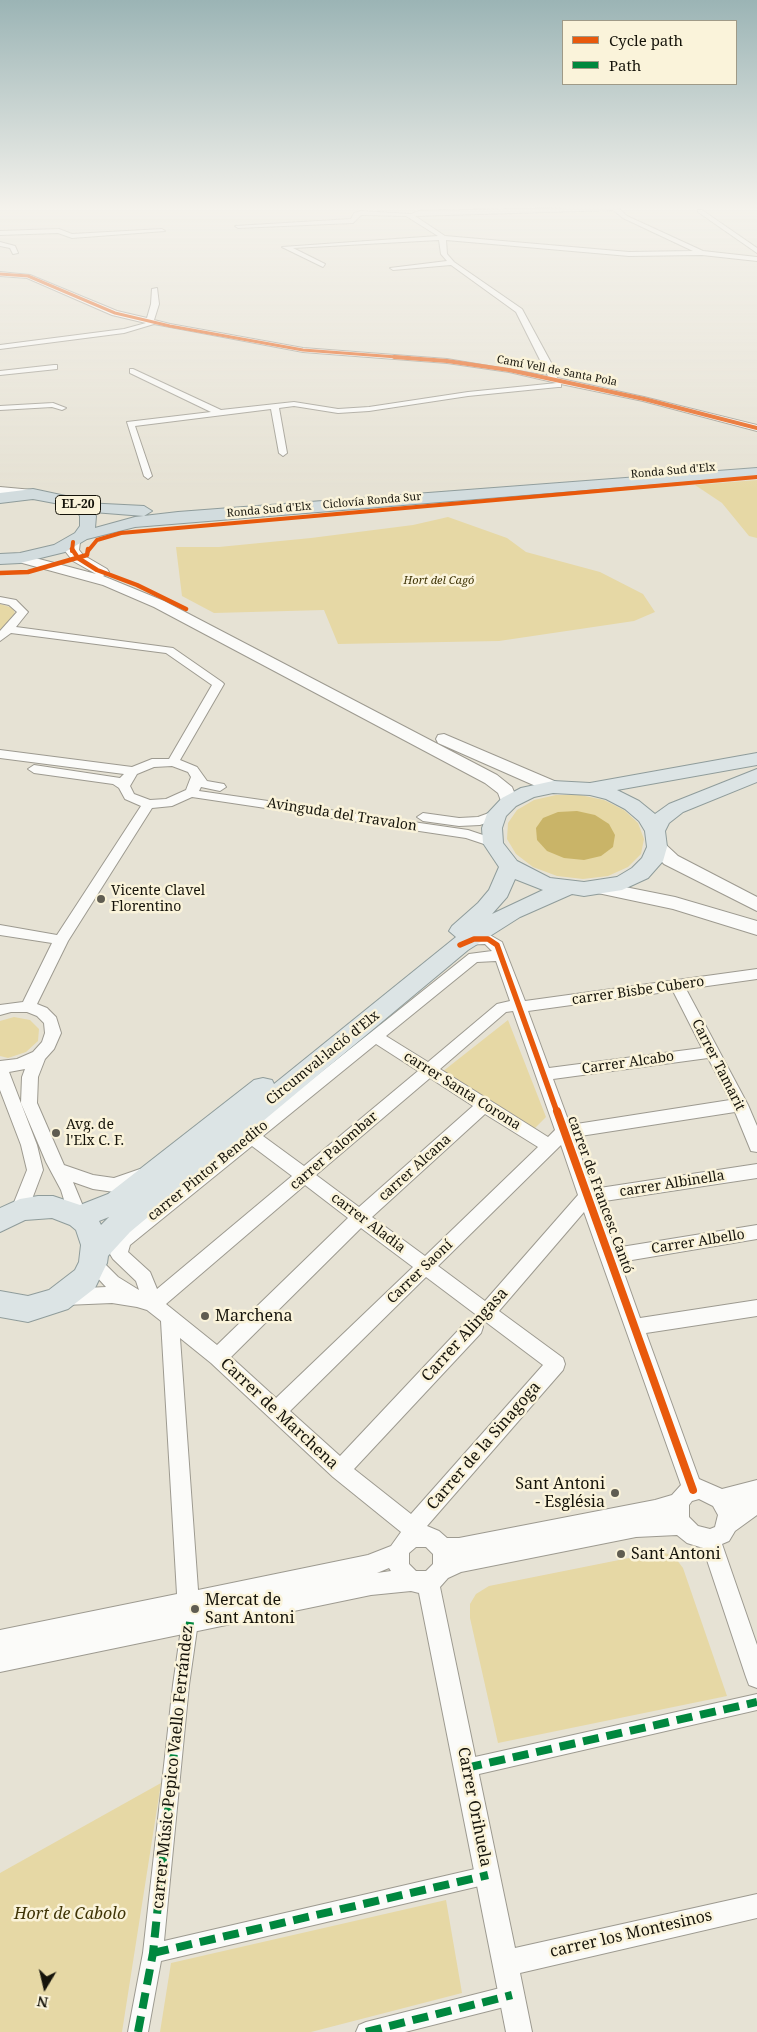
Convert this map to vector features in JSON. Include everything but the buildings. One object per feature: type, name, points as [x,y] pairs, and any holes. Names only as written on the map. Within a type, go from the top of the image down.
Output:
[{"type":"highway","name":"Ronda Sud d'Elx","points":[[81,507],[127,511],[170,510],[471,488],[757,464]]},
{"type":"highway","name":"Ronda Sud d'Elx","points":[[77,539],[135,522],[178,517],[757,472]]},
{"type":"highway","name":"EL-20","points":[[0,498],[33,494],[62,499],[81,507],[88,516],[88,526],[77,539],[59,549],[20,558],[0,558]]},
{"type":"main road","points":[[0,491],[33,494]]},
{"type":"main road","points":[[77,539],[72,551],[78,558],[97,570],[137,585],[366,701],[553,787]]},
{"type":"main road","points":[[20,558],[108,582],[159,604],[492,779],[506,791],[503,808],[492,828],[493,843],[500,855],[510,866],[526,876],[546,884],[568,888],[600,888],[675,903],[757,928]]},
{"type":"main road","points":[[591,789],[757,759]]},
{"type":"main road","points":[[600,888],[622,883],[640,873],[652,861],[660,820],[676,808],[757,775]]},
{"type":"main road","points":[[503,808],[528,792],[553,787],[591,789],[613,795],[632,805],[646,817],[656,839],[671,860],[757,905]]},
{"type":"main road","name":"Circumval·lació d'Elx","points":[[79,1216],[118,1202],[466,926],[499,892],[510,866]]},
{"type":"main road","name":"Circumval·lació d'Elx","points":[[4,1310],[42,1306],[63,1297],[84,1279],[94,1258],[120,1224],[460,945],[512,912],[568,888]]},
{"type":"main road","points":[[10,1216],[53,1207],[79,1216],[90,1231],[95,1245],[94,1258]]},
{"type":"street","name":"Camí Vell de Santa Pola","points":[[89,302],[115,313],[304,350],[447,361],[552,378],[644,398],[753,427]]},
{"type":"street","points":[[0,347],[124,331],[145,326],[151,321],[156,302]]},
{"type":"street","points":[[506,302],[519,311],[551,370],[552,378]]},
{"type":"street","points":[[0,373],[54,367]]},
{"type":"street","points":[[134,371],[220,413]]},
{"type":"street","points":[[148,476],[130,424],[294,404],[338,410],[369,409],[468,394],[575,384]]},
{"type":"street","points":[[0,408],[53,405],[62,408]]},
{"type":"street","points":[[274,406],[283,452]]},
{"type":"street","points":[[753,427],[757,420]]},
{"type":"street","points":[[0,600],[12,602],[23,612],[4,633]]},
{"type":"street","points":[[4,633],[169,650],[218,684],[173,762]]},
{"type":"street","points":[[0,754],[133,771]]},
{"type":"street","points":[[0,764],[116,781],[124,786],[129,796],[148,804],[168,803],[190,793],[197,780],[193,770],[183,764],[173,762],[152,763],[133,771],[126,779],[124,786]]},
{"type":"street","name":"Avinguda del Travalon","points":[[197,780],[203,784],[459,822],[480,820],[503,808]]},
{"type":"street","name":"Avinguda del Travalon","points":[[190,793],[468,834],[493,843]]},
{"type":"street","points":[[28,1007],[61,940],[148,804]]},
{"type":"street","points":[[0,930],[61,940]]},
{"type":"street","name":"carrer de Francesc Cantó","points":[[460,945],[474,939],[488,939],[497,945],[634,1327],[686,1496]]},
{"type":"street","name":"carrer Pintor Benedito","points":[[145,1301],[144,1277],[118,1254],[122,1241],[474,957],[500,956]]},
{"type":"street","name":"carrer Bisbe Cubero","points":[[518,1006],[757,974]]},
{"type":"street","name":"Carrer Tamarit","points":[[677,985],[740,1105],[757,1146]]},
{"type":"street","name":"carrer Palombar","points":[[145,1301],[305,1176],[502,1008],[518,1006]]},
{"type":"street","points":[[0,1010],[11,1007],[28,1007],[42,1012],[51,1021],[53,1032],[49,1045],[38,1056],[19,1065],[0,1068],[29,1145],[35,1170],[10,1216]]},
{"type":"street","name":"carrer Santa Corona","points":[[376,1036],[549,1146]]},
{"type":"street","name":"Carrer Alcabo","points":[[543,1075],[713,1052]]},
{"type":"street","points":[[38,1056],[30,1077],[29,1103],[54,1162],[61,1171],[79,1216]]},
{"type":"street","name":"carrer Alcana","points":[[218,1358],[360,1217],[484,1105]]},
{"type":"street","points":[[564,1132],[740,1105]]},
{"type":"street","name":"Carrer Saoní","points":[[275,1412],[564,1132]]},
{"type":"street","name":"carrer Aladia","points":[[251,1136],[556,1364]]},
{"type":"street","points":[[61,1171],[93,1182],[114,1185],[136,1178],[164,1165]]},
{"type":"street","name":"carrer Albinella","points":[[587,1197],[757,1170]]},
{"type":"street","name":"Carrer Alingasa","points":[[340,1470],[474,1327],[587,1197]]},
{"type":"street","name":"Carrer Albello","points":[[608,1256],[757,1232]]},
{"type":"street","name":"Carrer de Marchena","points":[[94,1258],[112,1282],[145,1301],[218,1358],[340,1470],[407,1540]]},
{"type":"street","points":[[63,1297],[112,1295],[145,1301]]},
{"type":"street","points":[[634,1327],[757,1308]]},
{"type":"street","name":"carrer Músic Pepico Vaello Ferrández","points":[[138,2032],[152,1953],[189,1612],[170,1320]]},
{"type":"street","name":"Carrer de la Sinagoga","points":[[407,1540],[556,1364]]},
{"type":"street","points":[[720,1499],[757,1490]]},
{"type":"street","points":[[441,1548],[467,1547],[655,1510],[686,1496],[710,1492],[720,1499],[728,1514],[728,1524]]},
{"type":"street","points":[[686,1496],[679,1519],[682,1525],[694,1536],[710,1539],[722,1534],[728,1524],[757,1503]]},
{"type":"street","points":[[0,1641],[380,1582],[427,1577],[459,1562],[641,1526],[659,1524],[682,1525]]},
{"type":"street","points":[[0,1661],[368,1566],[407,1540],[428,1537],[441,1548],[445,1562],[427,1577],[403,1573],[398,1564],[407,1540]]},
{"type":"street","points":[[710,1539],[757,1677]]},
{"type":"street","name":"Carrer Orihuela","points":[[427,1577],[519,2032]]},
{"type":"street","points":[[466,1768],[757,1702]]},
{"type":"street","points":[[152,1953],[488,1875]]},
{"type":"street","name":"carrer los Montesinos","points":[[506,1963],[757,1906]]},
{"type":"street","points":[[366,2032],[512,1995]]},
{"type":"green space","points":[[757,480],[757,538],[749,536],[722,503],[695,485]]},
{"type":"green space","name":"Hort del Cagó","points":[[448,517],[507,538],[526,552],[600,572],[643,594],[655,612],[634,621],[499,641],[338,644],[324,610],[214,613],[182,596],[176,547],[219,547],[311,538],[413,525]]},
{"type":"green space","points":[[0,604],[13,608],[15,614],[0,633]]},
{"type":"green space","points":[[556,795],[580,795],[604,800],[624,810],[638,823],[644,839],[641,854],[628,867],[608,876],[583,879],[557,876],[533,867],[516,854],[507,839],[508,823],[517,810],[534,800]]},
{"type":"green space","points":[[14,1017],[30,1020],[39,1029],[38,1041],[26,1052],[8,1058],[0,1056],[0,1021]]},
{"type":"green space","points":[[508,1020],[546,1117],[533,1130],[442,1072]]},
{"type":"green space","points":[[659,1552],[673,1555],[683,1568],[727,1696],[498,1743],[470,1618],[470,1604],[476,1594],[489,1586]]},
{"type":"green space","name":"Hort de Cabolo","points":[[161,1783],[122,2032],[0,2032],[0,1873]]},
{"type":"green space","points":[[446,1900],[462,1993],[311,2032],[160,2032],[171,1963]]},
{"type":"shaded area","points":[[577,811],[595,815],[609,824],[615,835],[613,847],[601,856],[584,860],[564,858],[547,851],[537,840],[536,828],[543,818],[558,812]]},
{"type":"marked path","points":[[474,1327],[487,1312]]},
{"type":"marked path","points":[[138,2032],[153,1953],[181,1685],[190,1622]]},
{"type":"marked path","points":[[466,1768],[757,1702]]},
{"type":"marked path","points":[[153,1953],[488,1875]]},
{"type":"marked path","points":[[366,2032],[512,1995]]},
{"type":"cycle path","points":[[89,302],[115,313],[170,326],[303,350],[447,361],[509,370],[644,399],[757,428]]},
{"type":"cycle path","name":"Ciclovía Ronda Sur","points":[[0,573],[28,572],[78,558],[87,555],[89,547],[97,540],[121,533],[757,477]]},
{"type":"cycle path","points":[[73,542],[72,551],[78,558],[97,570],[137,585],[186,609]]},
{"type":"cycle path","points":[[460,945],[474,939],[488,939],[497,945],[693,1490]]},
{"type":"place","name":"Vicente Clavel Florentino","points":[[101,899]]},
{"type":"place","name":"Avg. de l'Elx C. F.","points":[[56,1133]]},
{"type":"place","name":"Marchena","points":[[205,1316]]},
{"type":"place","name":"Sant Antoni - Església","points":[[615,1493]]},
{"type":"place","name":"Sant Antoni","points":[[621,1554]]},
{"type":"place","name":"Mercat de Sant Antoni","points":[[195,1609]]}]
